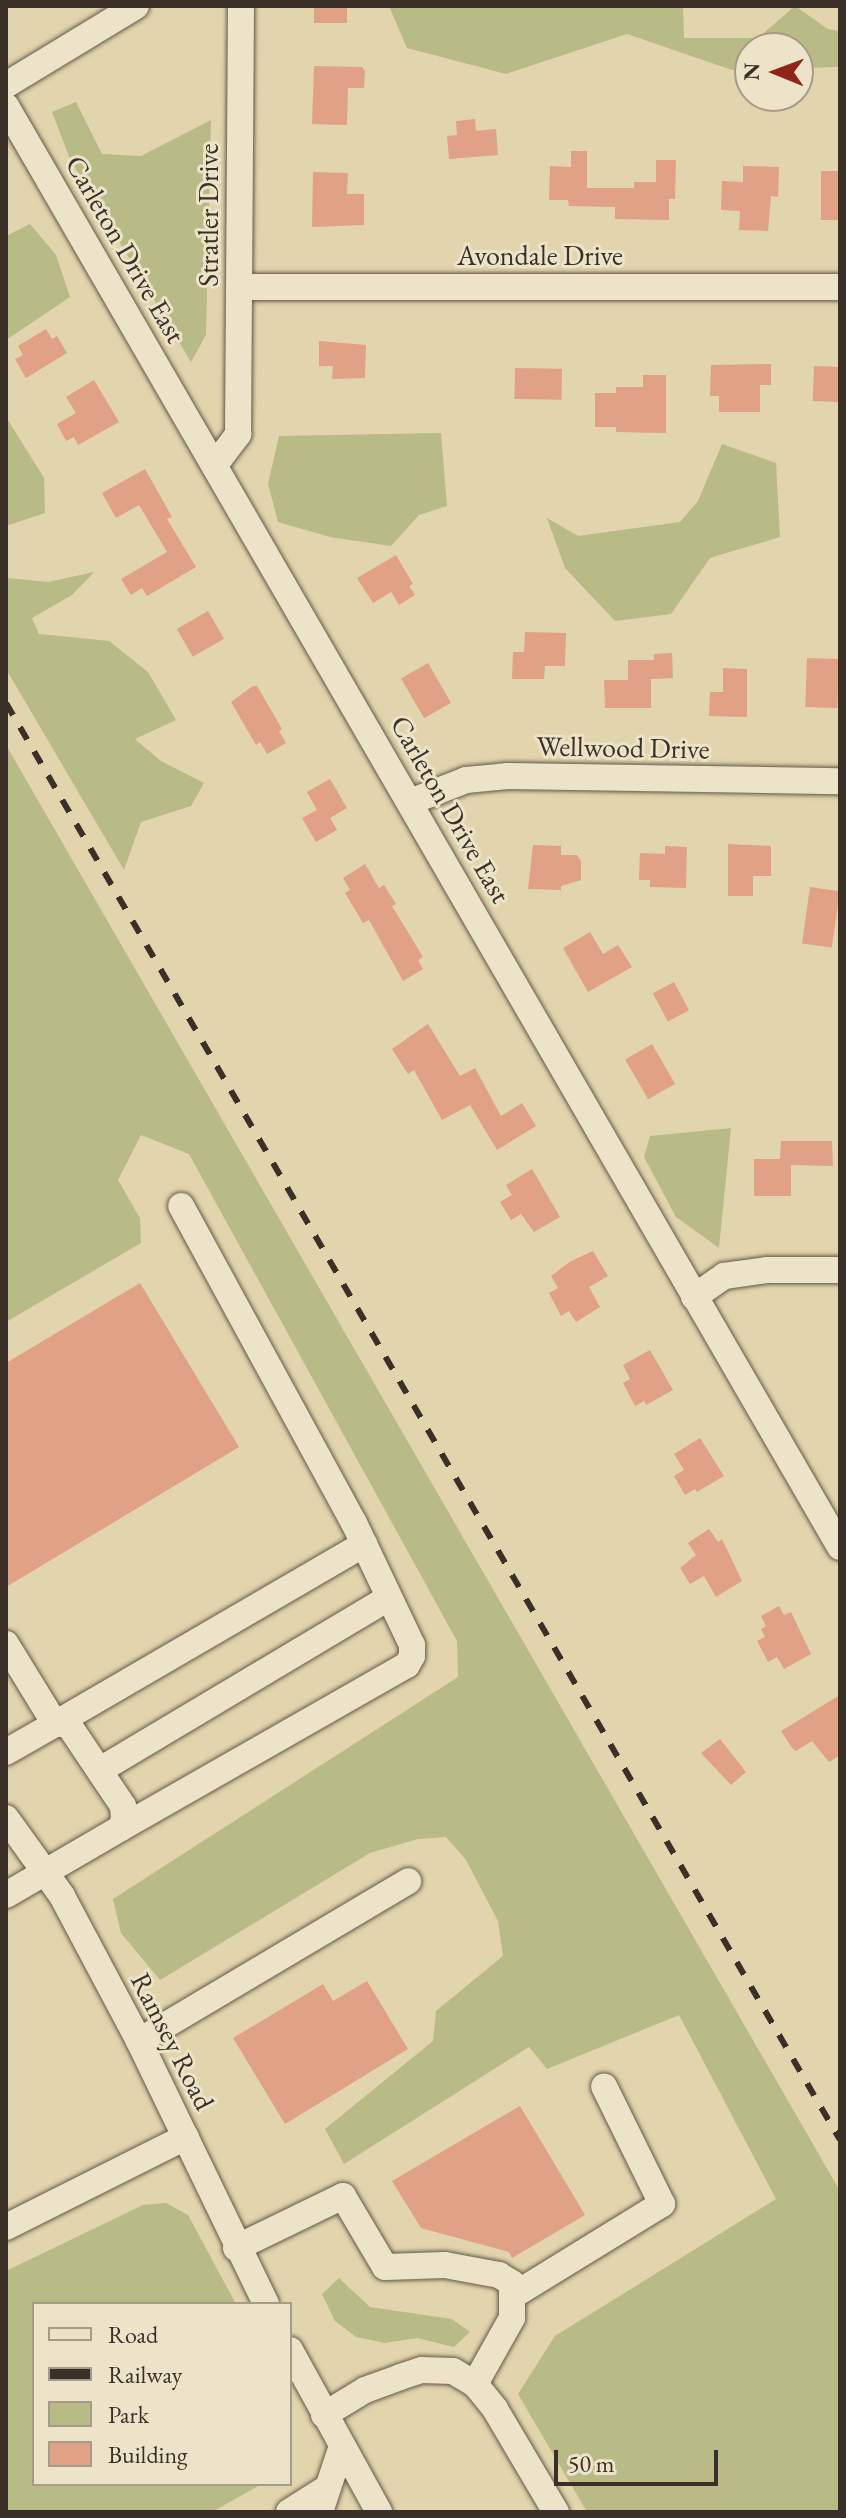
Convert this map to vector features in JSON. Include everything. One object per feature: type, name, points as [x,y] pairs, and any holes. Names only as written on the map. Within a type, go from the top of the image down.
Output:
[{"type":"street","points":[[6,85],[136,6]]},
{"type":"street","name":"Stratler Drive","points":[[215,465],[238,434],[241,6]]},
{"type":"street","name":"Carleton Drive East","points":[[6,106],[840,1547]]},
{"type":"street","name":"Avondale Drive","points":[[239,287],[840,287]]},
{"type":"street","name":"Wellwood Drive","points":[[410,802],[466,780],[508,776],[840,781]]},
{"type":"street","points":[[6,1895],[407,1665],[412,1645],[364,1544],[181,1206]]},
{"type":"street","points":[[694,1297],[724,1276],[767,1270],[840,1270]]},
{"type":"street","points":[[6,1752],[364,1544]]},
{"type":"street","points":[[100,1770],[389,1598]]},
{"type":"street","points":[[6,1644],[55,1724]]},
{"type":"street","points":[[55,1724],[68,1724],[123,1806],[121,1828]]},
{"type":"street","name":"Ramsey Road","points":[[6,1818],[47,1873],[139,2041],[236,2248],[265,2302]]},
{"type":"street","points":[[139,2041],[408,1881]]},
{"type":"street","points":[[514,2295],[662,2204],[604,2086]]},
{"type":"street","points":[[6,2227],[186,2137]]},
{"type":"street","points":[[236,2248],[343,2196],[385,2267],[445,2265],[499,2275],[512,2283],[512,2318],[475,2384]]},
{"type":"street","points":[[292,2354],[341,2449],[379,2512]]},
{"type":"street","points":[[324,2415],[365,2390],[422,2370],[453,2371],[475,2384],[495,2409],[556,2512]]},
{"type":"street","points":[[289,2512],[324,2500],[341,2449]]},
{"type":"green space","points":[[389,6],[683,6],[684,38],[734,38],[734,70],[627,34],[506,74],[407,48]]},
{"type":"green space","points":[[795,6],[828,29],[840,31],[840,67],[814,68],[814,32],[765,32]]},
{"type":"green space","points":[[76,102],[102,154],[141,156],[211,120],[206,335],[191,362],[70,159],[52,112]]},
{"type":"green space","points":[[30,224],[56,255],[70,297],[6,340],[6,236]]},
{"type":"green space","points":[[6,417],[44,478],[45,513],[6,526]]},
{"type":"green space","points":[[441,433],[447,506],[419,515],[391,546],[330,537],[278,522],[268,484],[279,436]]},
{"type":"green space","points":[[722,444],[776,463],[780,537],[710,558],[671,614],[615,621],[565,568],[547,518],[578,536],[680,522],[698,501]]},
{"type":"green space","points":[[94,572],[72,595],[32,618],[39,634],[109,641],[148,672],[176,720],[135,739],[161,761],[204,783],[191,806],[141,822],[124,870],[6,669],[6,575],[8,578],[48,582]]},
{"type":"green space","points":[[6,745],[840,2191],[840,2512],[587,2512],[518,2394],[555,2336],[776,2199],[679,2015],[547,2069],[529,2047],[344,2164],[325,2129],[433,2041],[436,2011],[503,1956],[498,1921],[466,1860],[446,1837],[418,1839],[370,1853],[160,1980],[121,1933],[113,1899],[458,1677],[457,1641],[189,1154],[141,1135],[118,1180],[140,1218],[141,1243],[6,1322]]},
{"type":"green space","points":[[731,1128],[719,1248],[676,1217],[644,1157],[650,1136]]},
{"type":"green space","points":[[166,2203],[188,2215],[235,2302],[32,2302],[32,2486],[258,2486],[212,2512],[6,2512],[6,2271],[143,2205]]},
{"type":"green space","points":[[339,2278],[370,2307],[452,2319],[470,2332],[454,2347],[417,2338],[385,2343],[356,2337],[335,2321],[322,2294]]},
{"type":"building","points":[[314,6],[347,6],[347,23],[314,23]]},
{"type":"building","points":[[314,66],[362,67],[365,71],[364,88],[348,88],[347,125],[312,124]]},
{"type":"building","points":[[475,119],[476,131],[496,129],[498,155],[449,159],[447,136],[457,135],[456,121]]},
{"type":"building","points":[[571,151],[587,151],[587,188],[634,188],[634,182],[656,182],[656,160],[676,160],[675,199],[669,199],[669,220],[615,219],[615,207],[569,206],[568,200],[549,200],[550,166],[571,167]]},
{"type":"building","points":[[743,166],[779,167],[778,197],[771,196],[768,231],[739,230],[740,211],[721,210],[722,181],[743,182]]},
{"type":"building","points":[[821,171],[840,171],[840,220],[821,220]]},
{"type":"building","points":[[313,172],[348,173],[347,194],[364,194],[364,225],[312,227]]},
{"type":"building","points":[[46,329],[52,339],[57,336],[67,353],[26,378],[15,359],[23,355],[18,346]]},
{"type":"building","points":[[319,341],[366,345],[365,378],[332,379],[333,366],[319,366]]},
{"type":"building","points":[[771,364],[771,385],[760,385],[760,412],[719,412],[719,396],[710,396],[711,365]]},
{"type":"building","points":[[814,366],[840,367],[839,402],[813,401]]},
{"type":"building","points":[[515,368],[562,369],[561,400],[514,399]]},
{"type":"building","points":[[643,375],[666,375],[666,433],[616,432],[616,427],[595,427],[595,393],[616,393],[616,387],[643,387]]},
{"type":"building","points":[[94,380],[119,422],[78,445],[74,437],[66,441],[57,424],[76,413],[66,397]]},
{"type":"building","points":[[145,469],[172,517],[167,519],[196,567],[147,596],[142,588],[131,595],[121,579],[167,552],[139,505],[116,518],[102,493]]},
{"type":"building","points":[[396,555],[413,584],[409,586],[415,595],[399,605],[391,592],[373,603],[357,578]]},
{"type":"building","points":[[208,611],[224,639],[193,657],[177,629]]},
{"type":"building","points":[[525,632],[566,633],[565,666],[545,666],[544,679],[512,679],[513,652],[524,652]]},
{"type":"building","points":[[672,653],[673,678],[651,679],[651,708],[605,708],[604,680],[628,680],[628,660],[654,660],[654,654]]},
{"type":"building","points":[[807,658],[839,659],[837,708],[805,707]]},
{"type":"building","points":[[428,663],[451,703],[424,718],[401,678]]},
{"type":"building","points":[[723,668],[747,669],[747,717],[709,716],[710,692],[723,692]]},
{"type":"building","points":[[257,686],[282,729],[279,731],[286,743],[267,754],[260,742],[256,745],[231,702]]},
{"type":"building","points":[[330,779],[347,808],[330,818],[337,830],[316,842],[302,818],[317,810],[307,792]]},
{"type":"building","points":[[728,844],[771,846],[771,876],[753,876],[753,896],[728,896]]},
{"type":"building","points":[[533,845],[561,846],[561,855],[577,855],[581,861],[581,880],[561,886],[561,890],[528,889]]},
{"type":"building","points":[[665,846],[687,847],[686,888],[650,887],[650,880],[639,880],[640,853],[665,854]]},
{"type":"building","points":[[365,864],[379,888],[384,885],[396,904],[392,906],[423,957],[418,960],[423,969],[403,981],[369,920],[363,923],[345,893],[350,890],[343,878]]},
{"type":"building","points":[[810,887],[840,891],[832,948],[802,943]]},
{"type":"building","points":[[590,932],[603,954],[618,945],[632,967],[588,992],[563,948]]},
{"type":"building","points":[[674,982],[689,1010],[668,1022],[653,993]]},
{"type":"building","points":[[428,1024],[460,1076],[475,1068],[501,1116],[522,1103],[536,1126],[497,1150],[470,1105],[442,1120],[414,1070],[408,1074],[392,1049]]},
{"type":"building","points":[[652,1044],[675,1084],[648,1099],[625,1060]]},
{"type":"building","points":[[781,1141],[832,1141],[833,1166],[791,1165],[791,1196],[754,1196],[754,1159],[780,1159]]},
{"type":"building","points":[[532,1169],[560,1217],[534,1232],[521,1214],[511,1220],[500,1202],[512,1195],[506,1185]]},
{"type":"building","points":[[593,1251],[608,1276],[589,1287],[600,1307],[576,1322],[569,1311],[561,1316],[549,1293],[558,1288],[551,1276],[571,1261]]},
{"type":"building","points":[[140,1283],[239,1447],[6,1587],[6,1363]]},
{"type":"building","points":[[650,1350],[673,1390],[646,1405],[644,1401],[635,1406],[623,1383],[630,1379],[623,1365]]},
{"type":"building","points":[[700,1438],[724,1476],[697,1492],[695,1489],[685,1495],[674,1476],[684,1470],[674,1454]]},
{"type":"building","points":[[709,1529],[718,1542],[722,1539],[742,1581],[716,1597],[704,1576],[690,1584],[680,1568],[696,1555],[688,1543]]},
{"type":"building","points":[[779,1606],[784,1615],[791,1612],[811,1654],[784,1669],[777,1657],[768,1662],[757,1641],[765,1637],[761,1629],[766,1626],[761,1616]]},
{"type":"building","points":[[840,1695],[840,1755],[829,1762],[812,1741],[796,1751],[792,1748],[781,1731]]},
{"type":"building","points":[[720,1739],[746,1772],[731,1785],[701,1753]]},
{"type":"building","points":[[367,1981],[408,2049],[285,2124],[233,2038],[323,1984],[333,2001]]},
{"type":"building","points":[[520,2106],[585,2215],[512,2258],[509,2252],[421,2228],[392,2181]]},
{"type":"railway","points":[[6,703],[840,2140]]}]
